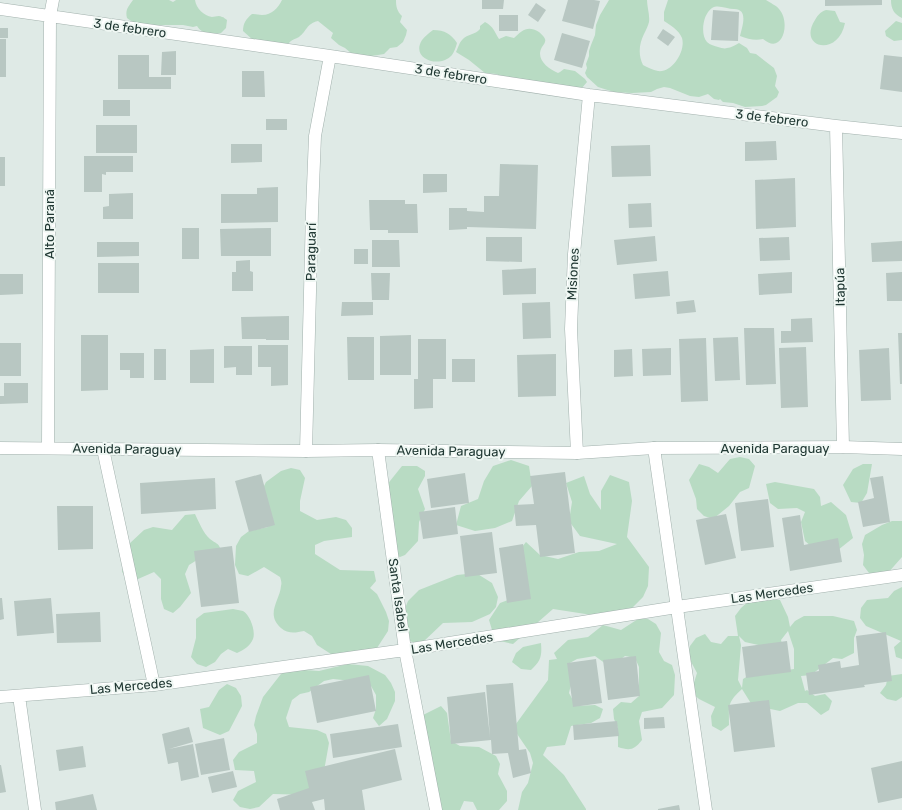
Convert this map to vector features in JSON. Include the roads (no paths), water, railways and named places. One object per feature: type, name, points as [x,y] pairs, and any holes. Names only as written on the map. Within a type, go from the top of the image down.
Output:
[{"type":"street","name":"Alto Paraná","points":[[48,448],[50,16],[53,0]]},
{"type":"street","name":"3 de febrero","points":[[0,10],[330,56],[589,95],[902,133]]},
{"type":"street","name":"Paraguarí","points":[[306,451],[315,136],[330,56]]},
{"type":"street","name":"Misiones","points":[[577,453],[571,329],[574,254],[589,95]]},
{"type":"street","name":"Itapúa","points":[[836,126],[844,447]]},
{"type":"street","name":"Avenida Paraguay","points":[[0,448],[306,451],[378,450],[577,453],[654,448],[844,447],[902,449]]},
{"type":"street","points":[[654,448],[706,810]]},
{"type":"street","points":[[103,449],[154,685]]},
{"type":"street","name":"Santa Isabel","points":[[378,450],[405,650],[436,810]]},
{"type":"street","name":"Las Mercedes","points":[[0,697],[154,685],[405,650],[677,607],[902,575]]},
{"type":"street","points":[[19,696],[35,810]]}]
